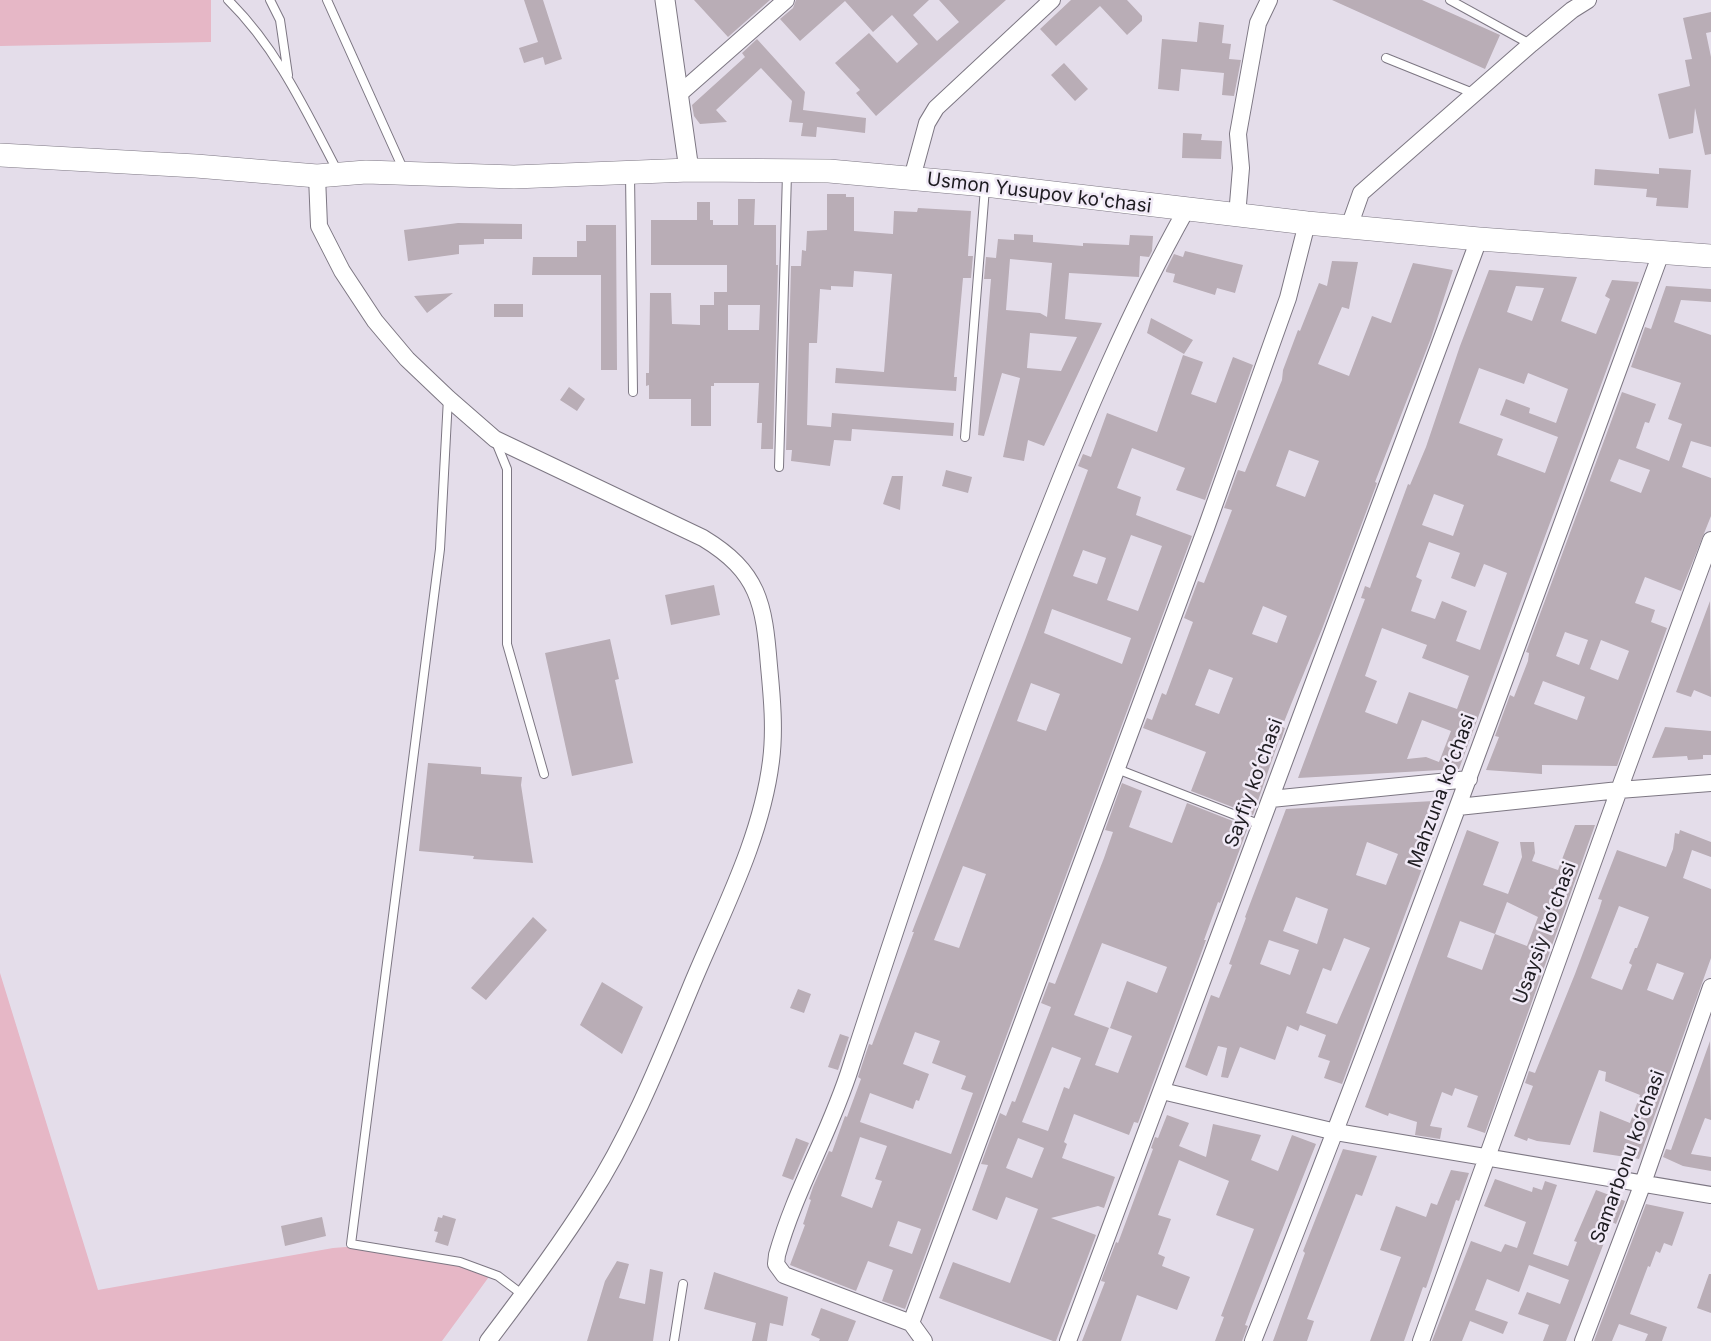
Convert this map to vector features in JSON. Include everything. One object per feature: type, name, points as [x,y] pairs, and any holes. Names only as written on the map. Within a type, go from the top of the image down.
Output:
[{"type":"main road","name":"Usmon Yusupov ko'chasi","points":[[0,155],[328,175],[366,172],[514,177],[689,170],[829,171],[985,185],[1307,223],[1711,256]]},
{"type":"street","points":[[665,0],[689,170]]},
{"type":"street","points":[[678,95],[786,0]]},
{"type":"street","points":[[912,178],[928,122],[936,108],[1052,0]]},
{"type":"street","points":[[1237,216],[1241,167],[1238,134],[1258,23],[1269,0]]},
{"type":"street","points":[[1349,227],[1361,192],[1531,44],[1568,5],[1588,0]]},
{"type":"street","points":[[328,175],[319,226],[342,271],[375,321],[407,359],[495,439],[703,538],[724,551],[750,578],[762,613],[772,702],[771,759],[758,820],[745,857],[635,1115],[590,1198],[488,1341]]},
{"type":"street","points":[[924,1341],[911,1323],[792,1279],[779,1270],[777,1255],[804,1179],[849,1075],[952,766],[1014,594],[1104,373],[1153,270],[1186,210]]},
{"type":"street","points":[[911,1323],[1288,298],[1307,223]]},
{"type":"street","name":"Sayfiy koʻchasi","points":[[1068,1341],[1479,239]]},
{"type":"street","name":"Mahzuna koʻchasi","points":[[1253,1341],[1336,1132],[1469,779],[1661,253]]},
{"type":"street","name":"Usaysiy koʻchasi","points":[[1421,1341],[1711,540]]},
{"type":"street","points":[[1271,799],[1469,779]]},
{"type":"street","points":[[1458,807],[1711,783]]},
{"type":"street","name":"Samarbonu koʻchasi","points":[[1583,1341],[1643,1183],[1711,987]]},
{"type":"street","points":[[1162,1091],[1336,1132],[1711,1195]]},
{"type":"lane","points":[[228,0],[248,20],[289,78]]},
{"type":"lane","points":[[270,0],[280,20],[289,78],[328,175]]},
{"type":"lane","points":[[327,0],[405,174]]},
{"type":"lane","points":[[1450,0],[1531,44]]},
{"type":"lane","points":[[1386,58],[1473,93]]},
{"type":"lane","points":[[779,467],[788,170]]},
{"type":"lane","points":[[630,172],[632,392]]},
{"type":"lane","points":[[965,437],[985,185]]},
{"type":"lane","points":[[448,398],[440,549],[351,1244],[460,1262],[498,1276],[523,1295]]},
{"type":"lane","points":[[495,439],[507,470],[507,644],[544,774]]},
{"type":"lane","points":[[1117,769],[1261,825]]},
{"type":"lane","points":[[674,1341],[683,1284]]},
{"type":"shaded area","points":[[0,0],[211,0],[211,42],[0,46]]},
{"type":"shaded area","points":[[0,973],[98,1290],[333,1248],[372,1245],[467,1260],[491,1274],[442,1341],[0,1341]]},
{"type":"building","points":[[524,0],[543,0],[562,59],[545,65],[543,57],[524,63],[519,48],[538,42]]},
{"type":"building","points":[[694,0],[770,0],[728,37]]},
{"type":"building","points":[[796,0],[929,0],[913,15],[937,41],[959,22],[939,0],[1006,0],[876,116],[856,93],[860,90],[835,63],[869,33],[897,63],[918,44],[892,15],[873,32],[845,1],[800,41],[780,19],[793,8]]},
{"type":"building","points":[[1071,0],[1127,0],[1142,16],[1142,21],[1127,35],[1100,6],[1056,46],[1040,29]]},
{"type":"building","points":[[1332,0],[1422,0],[1500,35],[1485,69]]},
{"type":"building","points":[[1711,12],[1711,32],[1706,33],[1711,57],[1711,154],[1705,155],[1695,108],[1693,133],[1669,139],[1658,94],[1690,86],[1685,60],[1692,59],[1683,18]]},
{"type":"building","points":[[1199,22],[1224,25],[1222,43],[1231,44],[1229,59],[1241,60],[1234,96],[1222,95],[1224,73],[1181,69],[1179,91],[1158,89],[1162,39],[1197,42]]},
{"type":"building","points":[[757,39],[805,92],[803,110],[866,118],[865,133],[817,127],[816,137],[801,136],[803,123],[789,122],[792,101],[761,68],[716,110],[727,122],[700,124],[694,116],[692,105],[745,57],[742,53]]},
{"type":"building","points":[[1064,63],[1088,89],[1075,101],[1051,75]]},
{"type":"building","points":[[1183,133],[1202,134],[1201,140],[1222,141],[1221,159],[1182,158]]},
{"type":"building","points":[[1659,168],[1691,170],[1688,208],[1656,206],[1657,198],[1646,197],[1647,189],[1594,185],[1595,169],[1659,174]]},
{"type":"building","points":[[827,194],[854,197],[854,231],[893,234],[894,211],[917,212],[918,208],[971,211],[968,256],[973,256],[971,278],[963,278],[954,377],[957,377],[956,391],[835,383],[836,368],[884,372],[892,274],[854,271],[853,287],[831,286],[831,290],[820,289],[817,343],[809,343],[807,425],[831,427],[832,413],[954,423],[953,436],[852,429],[851,441],[834,440],[830,466],[791,461],[792,450],[786,450],[791,266],[801,266],[802,250],[806,251],[807,231],[827,230]]},
{"type":"building","points":[[738,199],[755,199],[754,225],[776,225],[778,265],[773,449],[761,449],[762,423],[757,423],[759,383],[714,383],[714,386],[711,386],[711,426],[691,426],[691,399],[649,399],[649,385],[646,386],[646,373],[649,373],[650,293],[671,293],[672,324],[700,325],[700,305],[714,305],[714,292],[727,292],[727,265],[651,265],[651,220],[697,220],[697,202],[710,202],[710,220],[713,220],[713,225],[738,225]],"holes":[[[728,305],[760,305],[759,330],[728,330]]]},
{"type":"building","points":[[458,223],[522,224],[522,239],[484,239],[484,244],[459,245],[459,254],[408,261],[404,230]]},
{"type":"building","points":[[586,225],[616,225],[617,370],[601,370],[601,275],[532,275],[533,257],[577,257],[577,241],[586,241]]},
{"type":"building","points":[[1014,234],[1033,235],[1033,242],[1083,246],[1083,243],[1129,245],[1130,235],[1153,236],[1149,257],[1140,256],[1139,277],[1069,273],[1065,319],[1102,323],[1044,446],[1028,440],[1024,461],[1003,457],[1020,378],[1002,373],[984,436],[978,435],[991,279],[984,279],[986,257],[996,258],[998,239],[1014,240]],"holes":[[[1010,259],[1052,263],[1047,317],[1040,313],[1006,310]],[[1030,333],[1077,337],[1061,371],[1027,368]]]},
{"type":"building","points":[[1185,251],[1243,265],[1235,293],[1217,288],[1215,295],[1173,282],[1175,274],[1166,270],[1174,254],[1183,257]]},
{"type":"building","points":[[1332,261],[1358,262],[1349,309],[1342,307],[1318,364],[1349,376],[1372,316],[1391,323],[1413,263],[1453,270],[1431,338],[1375,482],[1377,483],[1282,727],[1285,728],[1253,815],[1191,791],[1206,752],[1143,728],[1147,718],[1152,720],[1162,693],[1166,695],[1193,622],[1184,618],[1198,581],[1204,583],[1232,510],[1224,508],[1238,470],[1245,472],[1282,380],[1298,330],[1300,331],[1319,283],[1327,286]],"holes":[[[1289,450],[1319,461],[1305,497],[1276,486]],[[1263,606],[1287,616],[1277,643],[1252,634]],[[1209,669],[1233,678],[1219,714],[1195,705]]]},
{"type":"building","points":[[1489,270],[1577,277],[1561,321],[1596,334],[1610,299],[1605,296],[1612,280],[1639,282],[1459,769],[1298,778],[1365,599],[1361,598],[1365,586],[1370,588],[1408,484],[1410,485],[1426,447]],"holes":[[[1516,286],[1544,288],[1532,321],[1507,312]],[[1479,368],[1524,384],[1528,373],[1568,389],[1556,423],[1529,413],[1530,408],[1506,399],[1500,415],[1558,437],[1545,473],[1497,455],[1503,439],[1459,423]],[[1434,494],[1464,505],[1453,536],[1422,525]],[[1429,542],[1460,553],[1451,578],[1475,587],[1484,564],[1507,573],[1480,650],[1456,641],[1467,611],[1442,601],[1435,619],[1411,611],[1422,580],[1416,577]],[[1382,628],[1427,645],[1422,658],[1469,676],[1457,709],[1409,692],[1397,724],[1365,712],[1377,681],[1365,676]],[[1422,720],[1451,731],[1439,762],[1426,757],[1407,759]]]},
{"type":"building","points":[[1666,286],[1711,289],[1711,302],[1681,300],[1674,322],[1711,335],[1711,447],[1691,441],[1682,467],[1711,478],[1711,516],[1681,591],[1645,577],[1635,603],[1655,610],[1651,622],[1667,628],[1617,766],[1542,765],[1542,774],[1486,770],[1499,737],[1495,736],[1510,695],[1514,697],[1528,661],[1529,653],[1526,652],[1622,392],[1656,404],[1649,423],[1645,422],[1636,448],[1669,461],[1682,424],[1668,419],[1681,383],[1631,367],[1645,327],[1651,329]],"holes":[[[1619,459],[1650,470],[1641,493],[1610,481]],[[1565,632],[1588,640],[1579,665],[1556,656]],[[1601,640],[1629,651],[1618,680],[1590,669]],[[1543,681],[1585,697],[1577,720],[1534,704]]]},
{"type":"building","points":[[453,293],[427,313],[414,296]]},
{"type":"building","points":[[494,304],[523,304],[523,317],[494,317]]},
{"type":"building","points":[[1151,318],[1193,340],[1184,354],[1147,333]]},
{"type":"building","points":[[1183,355],[1203,362],[1191,394],[1216,403],[1233,357],[1253,365],[1205,500],[1176,490],[1185,468],[1132,448],[1117,488],[1141,497],[1136,515],[1192,536],[905,1309],[882,1301],[893,1270],[868,1261],[856,1291],[790,1265],[805,1225],[803,1224],[813,1187],[829,1151],[832,1152],[845,1116],[847,1117],[861,1079],[858,1077],[869,1044],[872,1045],[912,932],[1088,470],[1078,466],[1083,454],[1091,457],[1107,413],[1157,432]],"holes":[[[1131,535],[1162,546],[1138,611],[1107,600]],[[1083,550],[1106,558],[1097,584],[1073,576]],[[1052,609],[1131,638],[1122,664],[1044,633]],[[1031,683],[1060,694],[1046,731],[1017,721]],[[963,866],[986,874],[959,948],[934,940]],[[915,1032],[940,1041],[932,1063],[966,1076],[961,1089],[973,1093],[951,1154],[860,1122],[870,1093],[913,1109],[916,1100],[919,1101],[929,1074],[903,1064]],[[860,1137],[887,1146],[875,1179],[882,1181],[872,1208],[841,1196]],[[898,1221],[921,1229],[912,1254],[889,1246]]]},
{"type":"building","points":[[569,387],[585,399],[577,411],[560,400]]},
{"type":"building","points":[[946,470],[972,477],[968,493],[942,486]]},
{"type":"building","points":[[892,476],[903,476],[900,510],[883,504]]},
{"type":"building","points":[[714,585],[720,615],[671,625],[665,595]]},
{"type":"building","points":[[1710,601],[1711,697],[1694,690],[1691,697],[1676,692]]},
{"type":"building","points":[[610,639],[619,679],[615,680],[633,763],[572,776],[545,653]]},
{"type":"building","points":[[1665,727],[1711,731],[1711,755],[1703,755],[1703,759],[1688,760],[1687,756],[1652,758]]},
{"type":"building","points":[[428,763],[481,767],[481,774],[522,777],[533,863],[473,859],[474,856],[419,851]]},
{"type":"building","points":[[1122,783],[1142,791],[1129,827],[1172,843],[1187,803],[1248,827],[1138,1123],[1134,1122],[1129,1135],[1074,1114],[1064,1142],[1067,1144],[1062,1158],[1115,1177],[1104,1208],[1098,1206],[1051,1218],[1096,1235],[1056,1341],[1053,1341],[939,1298],[953,1262],[1010,1283],[1038,1209],[1006,1197],[997,1220],[972,1210],[988,1165],[981,1164],[1000,1113],[1006,1116],[1012,1101],[1015,1102],[1051,1007],[1041,1003],[1049,982],[1055,984],[1104,858],[1113,832],[1105,830]],"holes":[[[1102,943],[1167,967],[1157,993],[1127,981],[1110,1028],[1132,1036],[1118,1073],[1095,1065],[1109,1028],[1074,1015]],[[1052,1047],[1081,1058],[1069,1089],[1064,1087],[1048,1131],[1022,1122]],[[1018,1138],[1044,1148],[1032,1178],[1006,1168]]]},
{"type":"building","points":[[1434,801],[1436,831],[1342,1084],[1324,1078],[1330,1061],[1318,1057],[1326,1035],[1300,1025],[1298,1031],[1287,1026],[1275,1060],[1240,1047],[1228,1078],[1221,1077],[1227,1048],[1218,1046],[1207,1076],[1185,1067],[1211,995],[1219,998],[1232,965],[1229,964],[1245,917],[1286,809]],"holes":[[[1367,842],[1398,854],[1386,885],[1356,875]],[[1296,897],[1328,909],[1317,944],[1283,931]],[[1344,938],[1370,948],[1337,1024],[1306,1013],[1323,968],[1331,971]],[[1269,940],[1299,950],[1290,975],[1260,964]]]},
{"type":"building","points":[[1575,825],[1595,825],[1485,1133],[1467,1127],[1478,1096],[1455,1088],[1452,1096],[1442,1092],[1430,1126],[1442,1128],[1440,1139],[1415,1135],[1417,1122],[1389,1113],[1388,1116],[1365,1107],[1467,830],[1499,842],[1483,885],[1508,894],[1522,857],[1520,842],[1534,842],[1535,853],[1532,861],[1558,870]],"holes":[[[1507,902],[1538,917],[1527,946],[1495,934]],[[1460,921],[1495,934],[1482,970],[1447,957]]]},
{"type":"building","points":[[1680,830],[1711,842],[1711,857],[1692,850],[1683,878],[1711,889],[1711,958],[1639,1159],[1593,1152],[1600,1111],[1630,1123],[1640,1095],[1605,1081],[1606,1072],[1599,1070],[1570,1145],[1528,1138],[1527,1141],[1514,1136],[1533,1086],[1525,1083],[1529,1071],[1535,1073],[1575,974],[1599,910],[1602,900],[1598,899],[1617,850],[1666,867],[1673,849],[1675,833],[1679,834]],"holes":[[[1619,906],[1649,917],[1629,963],[1632,965],[1622,990],[1591,978]],[[1657,963],[1684,973],[1673,1000],[1647,990]]]},
{"type":"building","points":[[533,917],[547,930],[486,1000],[471,988]]},
{"type":"building","points":[[602,982],[643,1007],[622,1054],[580,1025]]},
{"type":"building","points":[[798,989],[811,994],[804,1013],[790,1008]]},
{"type":"building","points":[[840,1034],[849,1037],[838,1070],[828,1067]]},
{"type":"building","points":[[1710,1041],[1711,1120],[1705,1118],[1691,1154],[1711,1157],[1711,1171],[1683,1166],[1663,1157],[1666,1149],[1671,1150]]},
{"type":"building","points":[[1167,1115],[1189,1123],[1179,1146],[1206,1157],[1213,1124],[1261,1135],[1251,1160],[1278,1171],[1292,1135],[1316,1144],[1252,1306],[1242,1341],[1215,1341],[1224,1317],[1221,1316],[1254,1229],[1216,1215],[1229,1181],[1179,1160],[1158,1215],[1171,1219],[1158,1254],[1165,1257],[1162,1266],[1190,1277],[1177,1310],[1137,1295],[1121,1341],[1082,1341],[1105,1282],[1101,1281],[1116,1242],[1118,1243],[1155,1137],[1158,1138]]},
{"type":"building","points":[[796,1138],[809,1143],[793,1180],[782,1176]]},
{"type":"building","points":[[1343,1149],[1377,1156],[1362,1196],[1356,1194],[1307,1319],[1314,1321],[1307,1341],[1273,1341],[1305,1253],[1303,1251]]},
{"type":"building","points":[[1451,1170],[1469,1173],[1459,1201],[1456,1200],[1426,1288],[1423,1287],[1404,1341],[1370,1341],[1401,1257],[1380,1250],[1396,1206],[1426,1217],[1431,1203],[1437,1205]]},
{"type":"building","points":[[1495,1179],[1532,1192],[1533,1187],[1542,1190],[1545,1181],[1557,1185],[1533,1254],[1568,1266],[1577,1242],[1574,1241],[1596,1190],[1625,1201],[1616,1224],[1612,1222],[1566,1341],[1543,1341],[1549,1325],[1518,1314],[1527,1292],[1560,1304],[1569,1280],[1529,1265],[1519,1292],[1487,1279],[1475,1310],[1508,1322],[1503,1334],[1470,1321],[1462,1341],[1432,1341],[1471,1241],[1501,1252],[1505,1244],[1517,1248],[1526,1222],[1484,1206]]},
{"type":"building","points":[[1646,1204],[1684,1212],[1672,1246],[1664,1243],[1660,1253],[1656,1251],[1650,1267],[1648,1266],[1630,1314],[1667,1327],[1662,1341],[1645,1341],[1648,1334],[1619,1324],[1612,1341],[1594,1341]]},
{"type":"building","points":[[443,1215],[456,1219],[448,1246],[435,1242],[438,1232],[434,1231],[438,1217],[442,1218]]},
{"type":"building","points":[[322,1217],[326,1236],[285,1246],[281,1226]]},
{"type":"building","points":[[617,1261],[629,1264],[619,1298],[645,1304],[650,1269],[663,1272],[653,1341],[587,1341],[605,1281]]},
{"type":"building","points":[[714,1272],[788,1297],[783,1326],[770,1323],[767,1341],[752,1341],[756,1323],[704,1309]]},
{"type":"building","points":[[1711,1274],[1711,1313],[1697,1308]]},
{"type":"building","points":[[821,1308],[856,1321],[848,1341],[819,1341],[820,1339],[811,1335]]}]
